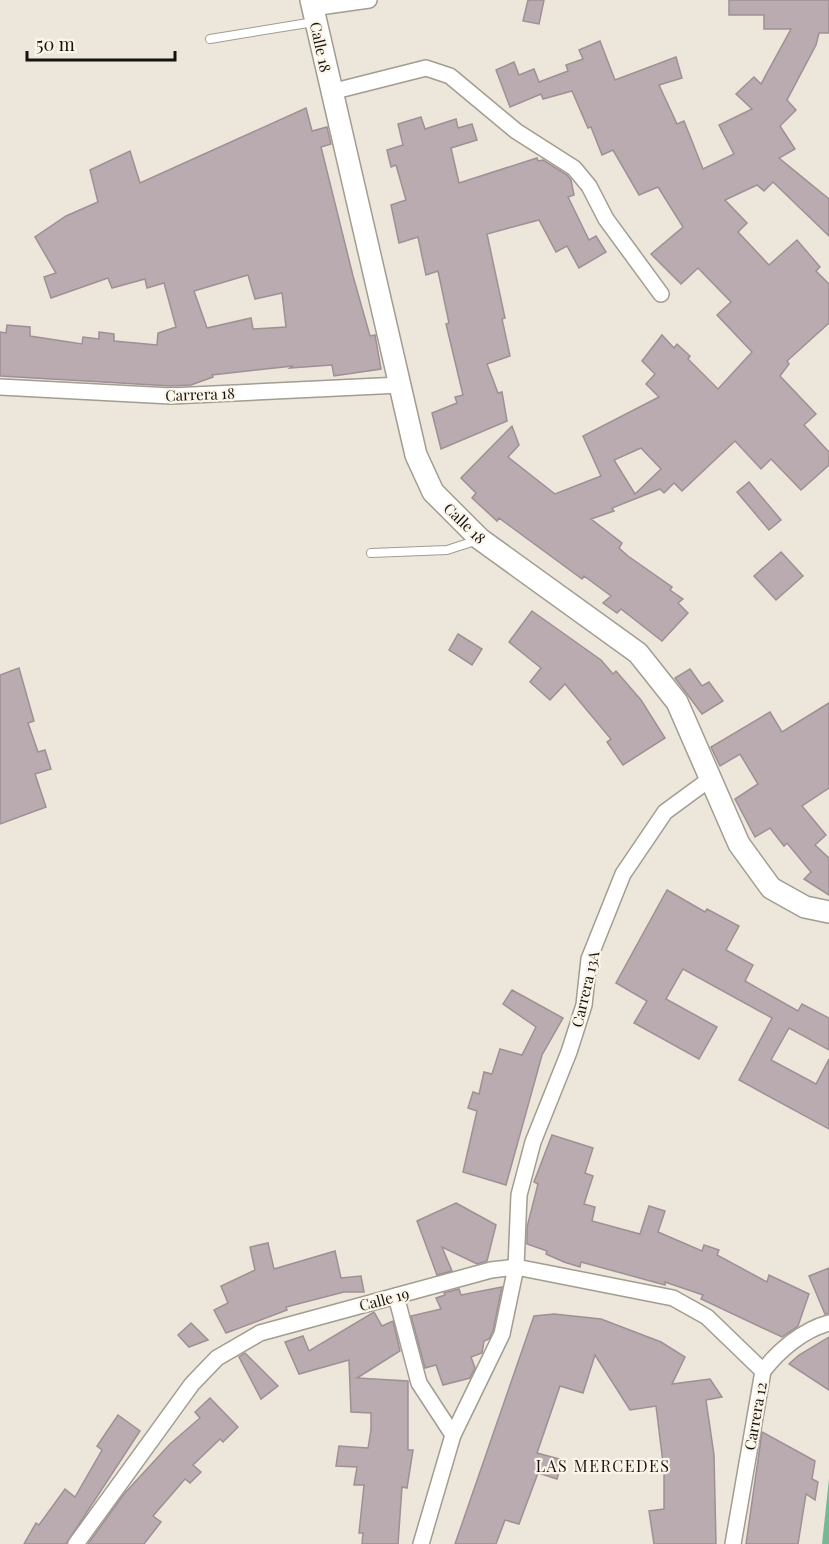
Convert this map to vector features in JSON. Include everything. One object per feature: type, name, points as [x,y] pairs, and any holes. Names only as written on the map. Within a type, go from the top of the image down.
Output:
[{"type":"main road","name":"Calle 18","points":[[313,10],[416,455],[433,492],[480,539],[638,653],[677,702],[739,844],[771,888],[806,907],[829,912]]},
{"type":"street","points":[[313,10],[369,0]]},
{"type":"street","points":[[331,92],[426,68],[450,76],[516,131],[574,168],[589,186],[606,219],[661,294]]},
{"type":"street","name":"Carrera 18","points":[[0,387],[171,396],[400,385]]},
{"type":"street","name":"Carrera 13A","points":[[421,1544],[453,1435],[502,1335],[516,1267],[519,1194],[533,1142],[569,1052],[584,1005],[589,959],[593,948],[622,874],[665,812],[710,779]]},
{"type":"street","name":"Calle 19","points":[[76,1544],[192,1384],[217,1358],[261,1333],[491,1270],[516,1267],[673,1298],[707,1317],[763,1371]]},
{"type":"street","points":[[396,1296],[419,1383],[433,1409],[453,1435]]},
{"type":"street","name":"Carrera 12","points":[[733,1544],[763,1371],[775,1355],[813,1328],[829,1323]]},
{"type":"lane","points":[[210,39],[313,10]]},
{"type":"lane","points":[[371,554],[447,550],[480,539]]},
{"type":"green space","points":[[829,1479],[829,1544],[822,1544]]},
{"type":"building","points":[[528,0],[544,0],[539,24],[523,21]]},
{"type":"building","points":[[729,0],[829,0],[829,33],[819,33],[816,45],[787,100],[796,110],[780,126],[795,149],[779,158],[829,199],[829,236],[773,182],[764,191],[757,185],[725,200],[747,223],[738,232],[769,265],[797,240],[820,267],[816,271],[829,284],[829,323],[787,361],[789,364],[780,376],[816,414],[804,425],[829,452],[829,465],[801,490],[771,459],[761,469],[735,441],[682,491],[674,483],[664,493],[660,489],[612,508],[614,511],[591,519],[622,543],[619,548],[628,556],[672,587],[670,590],[683,599],[678,603],[688,613],[662,641],[621,609],[617,613],[603,603],[611,596],[584,576],[582,579],[499,518],[497,521],[472,498],[476,493],[461,478],[512,426],[519,445],[508,457],[555,494],[601,476],[583,436],[659,397],[646,384],[655,374],[642,361],[662,335],[674,348],[677,344],[690,356],[688,359],[718,389],[752,352],[717,315],[731,302],[698,268],[681,284],[651,254],[683,227],[658,187],[639,195],[613,150],[602,155],[591,127],[588,128],[572,91],[543,99],[541,94],[510,107],[496,70],[514,62],[519,75],[534,69],[539,82],[568,71],[566,65],[583,59],[579,50],[600,41],[615,80],[676,57],[682,78],[659,85],[677,124],[684,121],[703,169],[734,154],[719,125],[752,109],[736,94],[754,77],[761,84],[791,29],[764,29],[764,15],[729,15]],"holes":[[[641,448],[661,469],[635,494],[614,460]]]},
{"type":"building","points":[[306,108],[312,131],[327,127],[331,144],[321,147],[370,336],[375,335],[381,369],[334,376],[332,365],[290,368],[293,366],[212,375],[213,377],[191,385],[171,386],[0,376],[0,332],[6,333],[7,325],[30,327],[30,336],[82,344],[83,337],[99,339],[99,332],[114,334],[114,341],[157,345],[158,333],[176,327],[164,283],[147,288],[145,279],[112,288],[108,278],[51,298],[44,277],[56,273],[35,237],[66,216],[98,202],[90,170],[130,151],[140,183]],"holes":[[[248,275],[255,299],[282,293],[286,327],[253,329],[251,318],[207,328],[194,291]]]},
{"type":"building","points":[[421,117],[425,129],[456,119],[458,128],[472,124],[477,140],[451,148],[459,183],[537,158],[538,161],[543,160],[567,175],[571,180],[574,195],[568,197],[589,240],[596,236],[606,252],[579,268],[567,246],[556,252],[539,220],[487,234],[505,318],[502,319],[510,356],[487,364],[498,393],[502,392],[507,421],[441,449],[432,413],[457,403],[455,397],[463,395],[446,324],[449,323],[438,271],[426,275],[418,237],[399,243],[391,205],[406,200],[396,165],[391,167],[387,150],[403,145],[398,124]]},
{"type":"building","points":[[749,482],[781,520],[769,530],[737,492]]},
{"type":"building","points":[[781,552],[803,576],[776,600],[754,576]]},
{"type":"building","points":[[532,611],[601,660],[613,674],[616,671],[641,700],[665,738],[623,765],[607,742],[611,739],[565,684],[550,700],[530,682],[541,668],[509,642]]},
{"type":"building","points":[[458,634],[482,649],[472,665],[449,650]]},
{"type":"building","points":[[19,668],[34,721],[28,723],[38,752],[45,750],[51,769],[35,774],[46,807],[0,824],[0,675]]},
{"type":"building","points":[[690,669],[702,686],[709,682],[723,701],[702,714],[675,678]]},
{"type":"building","points":[[829,703],[829,788],[802,806],[826,835],[815,845],[829,858],[829,895],[804,879],[811,872],[787,843],[784,846],[770,828],[755,837],[735,799],[758,784],[740,754],[720,766],[711,747],[770,712],[782,732]]},
{"type":"building","points":[[667,890],[705,912],[707,909],[739,926],[726,950],[753,965],[745,981],[798,1011],[802,1004],[829,1018],[829,1050],[789,1028],[771,1060],[816,1084],[829,1059],[829,1129],[739,1080],[772,1018],[683,969],[666,999],[717,1027],[699,1059],[634,1023],[647,1001],[616,983]]},
{"type":"building","points":[[512,990],[563,1018],[542,1055],[506,1185],[463,1172],[477,1111],[468,1108],[473,1092],[479,1094],[484,1072],[492,1074],[500,1049],[522,1055],[536,1027],[503,1004]]},
{"type":"building","points":[[552,1135],[593,1148],[585,1173],[593,1176],[584,1204],[595,1207],[592,1221],[640,1234],[649,1206],[665,1211],[658,1232],[702,1251],[704,1245],[719,1250],[717,1255],[767,1282],[769,1275],[809,1294],[798,1326],[782,1337],[701,1299],[703,1295],[665,1282],[665,1285],[581,1262],[580,1267],[527,1244],[527,1227],[538,1184],[534,1182]]},
{"type":"building","points":[[456,1203],[496,1225],[487,1261],[477,1264],[442,1247],[452,1271],[437,1275],[417,1221]]},
{"type":"building","points":[[268,1243],[274,1269],[335,1251],[341,1278],[361,1276],[364,1292],[344,1292],[286,1307],[287,1310],[226,1333],[214,1310],[228,1303],[221,1286],[255,1270],[250,1247]]},
{"type":"building","points":[[829,1268],[829,1313],[825,1314],[809,1276]]},
{"type":"building","points":[[502,1287],[493,1331],[489,1339],[484,1341],[482,1353],[471,1357],[475,1368],[470,1378],[443,1385],[436,1365],[425,1368],[411,1316],[441,1309],[436,1298],[445,1295],[444,1293],[459,1289],[461,1295]]},
{"type":"building","points":[[374,1312],[382,1326],[393,1321],[400,1351],[357,1378],[408,1381],[408,1450],[413,1450],[407,1488],[402,1487],[398,1544],[362,1544],[363,1533],[359,1533],[364,1485],[354,1485],[357,1467],[336,1466],[339,1446],[368,1448],[371,1430],[371,1413],[351,1412],[349,1360],[299,1374],[285,1342],[303,1336],[309,1351]]},
{"type":"building","points":[[554,1314],[601,1319],[661,1342],[685,1357],[672,1384],[710,1379],[722,1397],[706,1400],[714,1455],[716,1544],[654,1544],[649,1511],[664,1509],[664,1471],[656,1406],[630,1410],[595,1355],[583,1393],[560,1386],[537,1453],[563,1460],[557,1479],[538,1473],[519,1524],[505,1520],[496,1544],[455,1544],[534,1316]]},
{"type":"building","points":[[191,1323],[208,1340],[189,1347],[178,1335]]},
{"type":"building","points":[[829,1337],[829,1390],[789,1364],[799,1355]]},
{"type":"building","points":[[245,1353],[278,1386],[261,1399],[239,1357]]},
{"type":"building","points":[[210,1398],[238,1427],[223,1442],[220,1439],[193,1465],[201,1472],[190,1483],[185,1479],[153,1516],[161,1522],[144,1544],[88,1544],[124,1494],[170,1444],[200,1418],[195,1412]]},
{"type":"building","points":[[118,1415],[140,1431],[66,1544],[24,1544],[36,1523],[39,1525],[65,1489],[75,1497],[102,1450],[97,1446]]},
{"type":"building","points":[[762,1432],[815,1461],[812,1479],[818,1482],[815,1500],[806,1494],[798,1544],[746,1544]]},
{"type":"district","name":"LAS MERCEDES","points":[[603,1465]]}]
